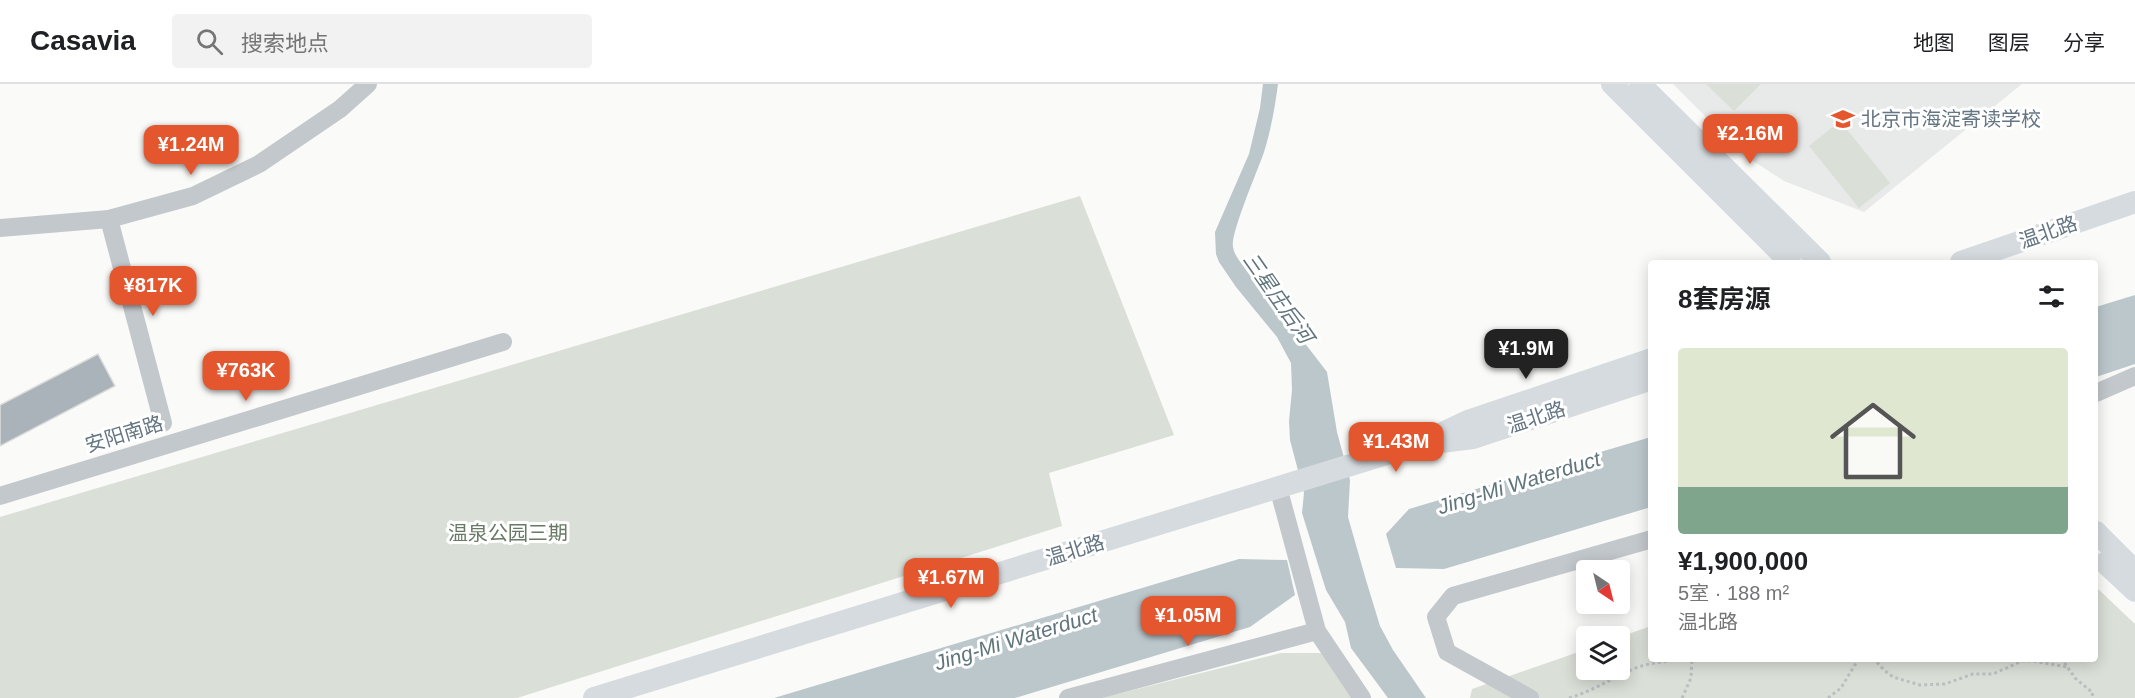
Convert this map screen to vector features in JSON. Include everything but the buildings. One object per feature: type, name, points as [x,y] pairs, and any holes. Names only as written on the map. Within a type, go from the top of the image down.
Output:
[{"type":"main road","points":[[1612,84],[1788,260]]},
{"type":"main road","points":[[1641,84],[1818,260]]},
{"type":"main road","name":"温北路","points":[[1967,260],[2135,202]]},
{"type":"main road","name":"温北路","points":[[594,698],[1419,444],[1468,421],[1648,360]]},
{"type":"main road","name":"温北路","points":[[1419,444],[1473,438],[1648,380]]},
{"type":"main road","points":[[2098,534],[2135,571]]},
{"type":"main road","points":[[2098,556],[2135,591]]},
{"type":"street","points":[[0,228],[109,219],[193,195],[259,164],[340,110],[368,84]]},
{"type":"street","points":[[109,219],[163,423]]},
{"type":"street","name":"安阳南路","points":[[0,496],[503,342]]},
{"type":"street","points":[[2098,392],[2135,376]]},
{"type":"street","points":[[1288,485],[1317,631],[1362,698]]},
{"type":"street","points":[[1530,698],[1447,652],[1436,617],[1453,596],[1648,540]]},
{"type":"street","points":[[1068,698],[1317,631]]},
{"type":"path","points":[[1569,698],[1601,687],[1633,669],[1658,662]]},
{"type":"path","points":[[1682,698],[1690,678],[1692,662]]},
{"type":"path","points":[[1828,698],[1841,688],[1857,662]]},
{"type":"path","points":[[1877,662],[1893,677],[1920,685],[1945,684],[1973,674],[1993,674],[2020,662]]},
{"type":"path","points":[[2038,662],[2067,667]]},
{"type":"path","points":[[2064,662],[2075,678],[2093,693],[2091,698]]},
{"type":"shaded area","name":"北京市海淀寄读学校","points":[[1673,84],[2022,84],[1864,212],[1784,181],[1744,155]]},
{"type":"green space","points":[[1706,84],[1761,84],[1734,111]]},
{"type":"green space","points":[[1840,121],[1890,183],[1859,208],[1809,146]]},
{"type":"green space","name":"温泉公园三期","points":[[1080,196],[1174,435],[1049,473],[1062,526],[517,698],[0,698],[0,517]]},
{"type":"green space","points":[[2098,589],[2135,624],[2135,698],[1470,698],[1472,689],[1576,653],[1576,680],[1630,680],[1630,633],[1648,627],[1648,662],[2098,662]]},
{"type":"green space","points":[[1281,653],[1324,653],[1354,698],[1101,698]]},
{"type":"water","points":[[1263,84],[1278,84],[1274,110],[1264,152],[1245,201],[1233,247],[1240,262],[1251,273],[1327,372],[1337,432],[1350,480],[1348,517],[1366,580],[1380,626],[1393,650],[1426,698],[1388,698],[1351,648],[1345,622],[1326,590],[1302,513],[1304,493],[1290,440],[1291,363],[1277,337],[1236,287],[1216,254],[1215,232],[1249,154]]},
{"type":"water","points":[[2135,295],[2135,364],[2098,376],[2098,306]]},
{"type":"water","name":"Jing-Mi Waterduct","points":[[1648,438],[1648,508],[1444,569],[1396,568],[1386,534],[1409,509]]},
{"type":"water","name":"Jing-Mi Waterduct","points":[[1239,559],[1287,560],[1295,595],[1250,627],[1015,698],[774,698]]},
{"type":"place","name":"北京市海淀寄读学校","points":[[1843,119]]},
{"type":"water label","name":"三星庄后河","points":[[1278,298]]}]
